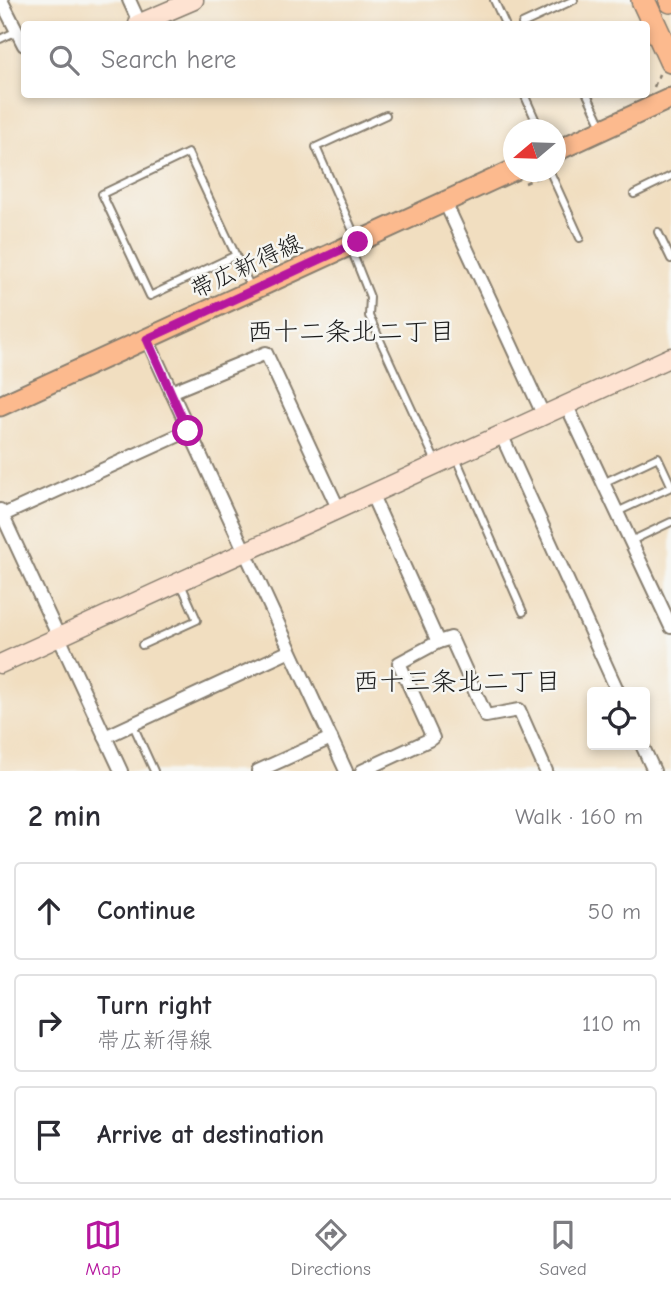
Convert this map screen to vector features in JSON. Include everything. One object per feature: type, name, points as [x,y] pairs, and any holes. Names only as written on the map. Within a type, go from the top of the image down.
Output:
[{"type":"highway","points":[[643,0],[671,61]]},
{"type":"main road","points":[[566,146],[671,98]]},
{"type":"main road","name":"帯広新得線","points":[[0,406],[503,175]]},
{"type":"street","points":[[1,0],[21,38]]},
{"type":"street","points":[[129,0],[138,21]]},
{"type":"street","points":[[146,21],[194,0]]},
{"type":"street","points":[[445,202],[543,414]]},
{"type":"street","points":[[147,339],[346,771]]},
{"type":"street","points":[[172,392],[266,353],[338,508]]},
{"type":"street","points":[[0,664],[671,357]]},
{"type":"street","points":[[566,404],[671,627]]},
{"type":"street","points":[[121,771],[1,512],[188,431]]},
{"type":"street","points":[[501,434],[616,687]]},
{"type":"street","points":[[371,493],[438,642]]},
{"type":"street","points":[[362,771],[433,738],[399,663],[438,642],[452,638],[486,716],[519,710],[546,771]]},
{"type":"street","points":[[105,737],[290,650]]},
{"type":"street","points":[[258,771],[331,738]]},
{"type":"street","points":[[644,750],[654,771]]},
{"type":"lane","points":[[494,0],[504,21]]},
{"type":"lane","points":[[528,21],[574,0]]},
{"type":"lane","points":[[0,38],[17,31]]},
{"type":"lane","points":[[526,98],[535,119]]},
{"type":"lane","points":[[589,98],[604,129]]},
{"type":"lane","points":[[386,115],[316,147],[354,244],[370,297],[369,316],[437,463]]},
{"type":"lane","points":[[236,255],[150,296],[102,194],[188,153],[236,255],[252,290]]},
{"type":"lane","points":[[634,194],[671,176]]},
{"type":"lane","points":[[555,182],[580,238]]},
{"type":"lane","points":[[658,232],[671,259]]},
{"type":"lane","points":[[455,455],[523,612]]},
{"type":"lane","points":[[603,483],[658,457],[671,486],[617,512]]},
{"type":"lane","points":[[631,541],[671,522]]},
{"type":"lane","points":[[142,645],[197,620],[180,581]]},
{"type":"lane","points":[[132,724],[154,771]]},
{"type":"district","name":"西十二条北二丁目","points":[[351,331]]},
{"type":"district","name":"西十三条北二丁目","points":[[457,681]]},
{"type":"route","points":[[188,431],[147,339],[358,242]]}]
